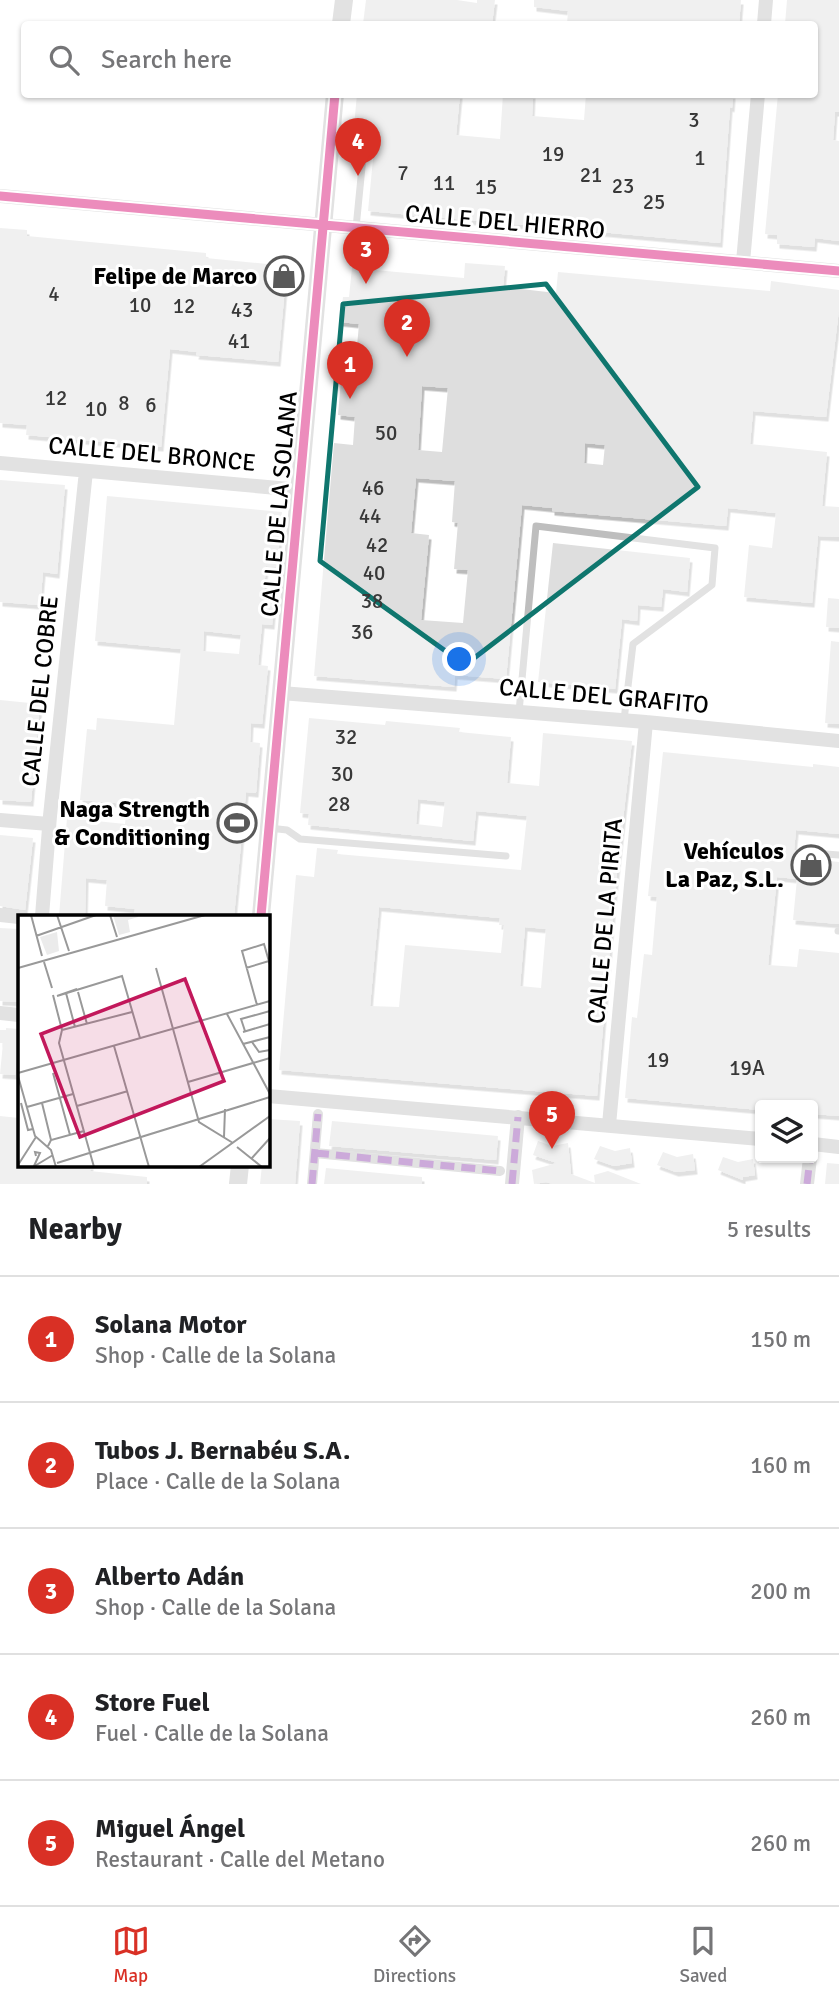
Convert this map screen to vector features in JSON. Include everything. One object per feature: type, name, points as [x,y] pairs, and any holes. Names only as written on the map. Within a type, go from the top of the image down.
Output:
[{"type":"street","points":[[341,21],[344,0]]},
{"type":"street","points":[[764,21],[766,0]]},
{"type":"street","name":"CALLE DE LA SOLANA","points":[[261,915],[335,98]]},
{"type":"street","points":[[743,262],[758,98]]},
{"type":"street","name":"CALLE DEL HIERRO","points":[[0,197],[839,271]]},
{"type":"street","name":"CALLE DEL BRONCE","points":[[0,463],[300,490]]},
{"type":"street","name":"CALLE DEL COBRE","points":[[41,915],[86,471]]},
{"type":"street","name":"CALLE DEL GRAFITO","points":[[281,693],[624,720],[839,741]]},
{"type":"street","name":"CALLE DE LA PIRITA","points":[[609,1125],[646,722]]},
{"type":"street","points":[[0,820],[49,824]]},
{"type":"street","points":[[0,915],[18,916]]},
{"type":"street","points":[[0,1013],[18,1015]]},
{"type":"street","points":[[270,1096],[755,1139]]},
{"type":"street","points":[[312,1184],[318,1115]]},
{"type":"street","points":[[512,1184],[519,1117]]},
{"type":"street","points":[[818,1145],[839,1147]]},
{"type":"street","points":[[315,1153],[500,1171]]},
{"type":"street","points":[[807,1184],[809,1163]]},
{"type":"lane","points":[[331,141],[359,148],[363,158],[356,228]]},
{"type":"lane","points":[[519,712],[536,526],[715,548],[712,585],[633,644],[624,720]]},
{"type":"lane","points":[[269,828],[287,830],[300,839],[506,856]]},
{"type":"lane","points":[[814,853],[839,855]]},
{"type":"highlighted area","points":[[546,284],[698,487],[465,665],[320,561],[343,304]]},
{"type":"building","points":[[366,0],[457,0],[477,3],[477,0],[495,0],[492,21],[363,21]]},
{"type":"building","points":[[534,0],[741,0],[739,21],[567,21],[568,11],[534,7]]},
{"type":"building","points":[[787,0],[839,0],[839,112],[835,112],[833,140],[839,141],[839,241],[815,238],[814,247],[777,244],[777,235],[765,234],[778,98],[818,98],[818,21],[785,21]]},
{"type":"building","points":[[357,98],[460,98],[456,135],[500,139],[503,98],[533,98],[532,116],[584,120],[586,98],[733,98],[720,243],[368,211],[376,128],[354,126]]},
{"type":"building","points":[[0,228],[27,230],[27,236],[206,253],[206,258],[287,266],[278,362],[196,355],[197,352],[170,349],[161,447],[26,435],[27,425],[0,423]]},
{"type":"building","points":[[465,263],[505,266],[503,287],[556,293],[558,272],[770,291],[771,281],[839,290],[826,417],[753,411],[750,444],[827,452],[822,506],[839,507],[839,537],[818,536],[812,603],[744,597],[749,545],[772,548],[776,513],[728,508],[726,526],[552,511],[552,508],[522,505],[506,679],[455,675],[454,687],[314,676],[334,443],[353,445],[355,417],[338,415],[341,379],[354,380],[359,324],[340,322],[343,297],[349,297],[352,268],[464,278]],"holes":[[[422,386],[448,388],[442,452],[418,450]],[[585,443],[605,445],[603,465],[584,463]],[[416,478],[455,481],[452,522],[458,523],[454,569],[468,570],[463,623],[421,620],[429,535],[411,533]]]},
{"type":"building","points":[[0,480],[65,485],[57,574],[43,572],[40,605],[0,602]]},
{"type":"building","points":[[107,496],[282,512],[277,567],[266,566],[264,590],[275,591],[272,625],[262,624],[258,665],[268,666],[262,724],[251,723],[250,742],[260,743],[256,793],[246,792],[234,915],[134,915],[135,909],[105,906],[107,880],[86,878],[85,915],[59,915],[67,818],[125,824],[127,804],[80,800],[87,729],[96,730],[97,718],[174,725],[181,649],[95,641]],"holes":[[[204,631],[241,635],[239,654],[203,651]]]},
{"type":"building","points":[[553,543],[690,558],[687,592],[663,589],[661,607],[638,605],[637,621],[622,619],[615,689],[538,682]]},
{"type":"building","points":[[828,598],[839,599],[839,628],[826,627]]},
{"type":"building","points":[[831,641],[839,642],[839,724],[825,723]]},
{"type":"building","points":[[0,700],[40,704],[31,802],[0,800]]},
{"type":"building","points":[[309,718],[385,725],[386,721],[460,728],[459,732],[511,737],[507,783],[539,786],[543,733],[632,741],[615,890],[597,1096],[279,1070],[296,875],[314,877],[317,848],[338,850],[337,854],[521,870],[527,816],[476,811],[473,841],[308,825],[309,814],[300,813]],"holes":[[[418,799],[445,802],[442,827],[416,824]],[[379,907],[500,918],[499,925],[504,925],[501,953],[405,945],[399,1007],[370,1006]],[[525,927],[546,929],[541,988],[520,986]]]},
{"type":"building","points":[[663,752],[813,767],[813,764],[839,767],[839,834],[796,830],[794,850],[800,850],[799,858],[839,862],[839,924],[793,920],[797,879],[777,877],[768,965],[797,967],[799,949],[839,953],[839,1116],[818,1114],[818,1100],[755,1100],[755,1110],[625,1098],[632,1017],[637,1018],[644,954],[652,955],[657,897],[648,896]]},
{"type":"building","points":[[0,835],[33,838],[25,910],[0,906]]},
{"type":"building","points":[[0,928],[18,929],[18,1002],[0,1001]]},
{"type":"building","points":[[18,1029],[15,1075],[0,1074],[3,1043],[0,1043],[0,1030]]},
{"type":"building","points":[[0,1116],[18,1118],[18,1167],[91,1167],[90,1171],[147,1177],[147,1184],[0,1184]]},
{"type":"building","points":[[270,1119],[300,1121],[295,1184],[260,1184],[262,1167],[270,1167]]},
{"type":"building","points":[[332,1121],[498,1136],[496,1160],[329,1146]]},
{"type":"building","points":[[538,1141],[552,1146],[568,1143],[571,1174],[595,1183],[594,1175],[608,1171],[641,1184],[534,1184],[532,1170],[557,1163],[533,1155]]},
{"type":"building","points":[[600,1146],[615,1151],[630,1148],[632,1163],[614,1166],[594,1159]]},
{"type":"building","points":[[663,1152],[677,1157],[693,1154],[695,1170],[676,1172],[657,1165]]},
{"type":"building","points":[[723,1157],[738,1162],[753,1159],[755,1175],[743,1177],[743,1180],[718,1170]]},
{"type":"building","points":[[827,1163],[839,1164],[839,1184],[825,1184]]},
{"type":"building","points":[[326,1168],[422,1177],[422,1184],[324,1184]]},
{"type":"marked path","points":[[312,1184],[318,1114]]},
{"type":"marked path","points":[[512,1184],[518,1117]]},
{"type":"marked path","points":[[315,1153],[500,1171]]},
{"type":"marked path","points":[[807,1184],[809,1163]]},
{"type":"cycle path","points":[[261,915],[335,98]]},
{"type":"cycle path","points":[[0,196],[839,271]]},
{"type":"place","name":"Store Fuel","points":[[358,176]]},
{"type":"place","name":"Felipe de Marco","points":[[284,276]]},
{"type":"place","name":"Alberto Adán","points":[[366,284]]},
{"type":"place","name":"Tubos J. Bernabéu S.A.","points":[[407,357]]},
{"type":"place","name":"Solana Motor","points":[[350,399]]},
{"type":"place","name":"Naga Strength & Conditioning","points":[[237,823]]},
{"type":"place","name":"Vehículos La Paz, S.L.","points":[[811,865]]},
{"type":"place","name":"Miguel Ángel","points":[[552,1149]]}]
